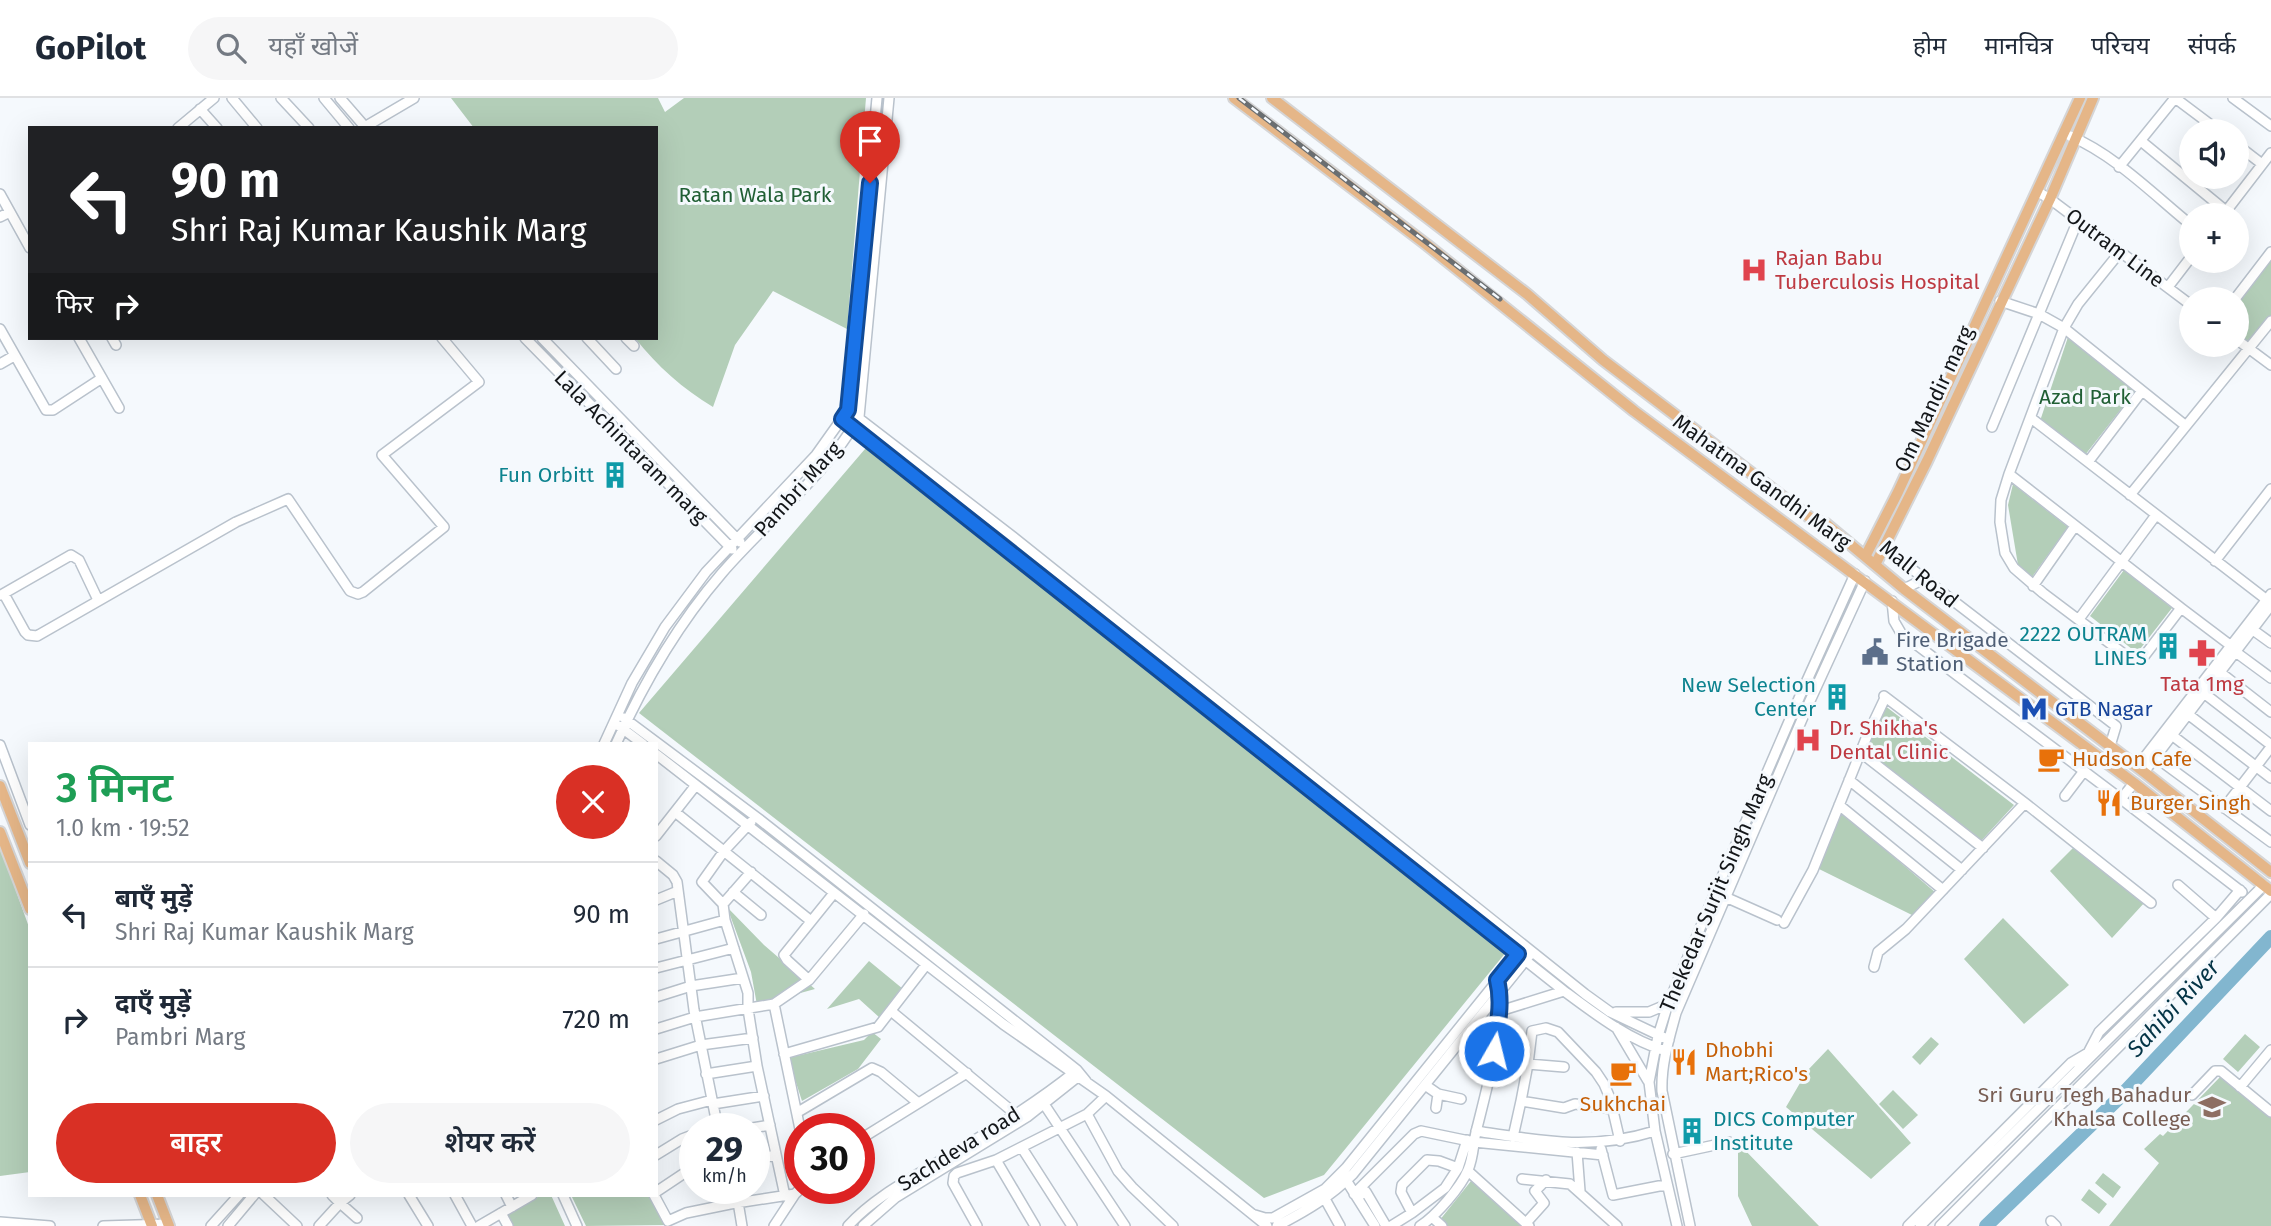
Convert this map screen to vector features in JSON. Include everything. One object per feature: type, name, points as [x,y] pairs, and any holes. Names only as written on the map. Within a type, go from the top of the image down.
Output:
[{"type":"main road","name":"Mahatma Gandhi Marg","points":[[1234,98],[1427,245],[1567,358],[1771,514],[1892,601],[2134,783],[2269,890]]},
{"type":"main road","name":"Mall Road","points":[[1272,98],[1527,294],[1580,341],[1813,520],[1826,524],[1904,589],[2141,769],[2271,872]]},
{"type":"main road","name":"Om Mandir marg","points":[[1866,555],[1898,492],[2080,98]]},
{"type":"main road","name":"Om Mandir marg","points":[[1876,563],[2050,199],[2094,98]]},
{"type":"main road","points":[[1567,358],[1580,341]]},
{"type":"main road","points":[[0,786],[28,858]]},
{"type":"main road","points":[[0,832],[27,893]]},
{"type":"main road","points":[[141,1197],[151,1225]]},
{"type":"main road","points":[[158,1197],[169,1225]]},
{"type":"street","points":[[180,126],[214,98]]},
{"type":"street","points":[[232,98],[255,126]]},
{"type":"street","points":[[281,98],[307,126]]},
{"type":"street","points":[[324,98],[347,126]]},
{"type":"street","points":[[340,98],[364,126]]},
{"type":"street","points":[[367,126],[414,98]]},
{"type":"street","name":"Pambri Marg","points":[[605,742],[665,627],[706,572],[816,455],[848,410],[877,98]]},
{"type":"street","name":"Pambri Marg","points":[[617,742],[638,696],[676,633],[745,547],[829,460],[859,417],[888,98]]},
{"type":"street","points":[[2119,167],[2175,98],[2203,119]]},
{"type":"street","points":[[2233,98],[2271,126]]},
{"type":"street","points":[[200,109],[215,126]]},
{"type":"street","points":[[2065,134],[2119,167],[2179,215]]},
{"type":"street","points":[[2141,141],[2213,203]]},
{"type":"street","points":[[2233,203],[2271,153]]},
{"type":"street","points":[[2249,154],[2262,164]]},
{"type":"street","points":[[872,158],[883,159]]},
{"type":"street","name":"Outram Line","points":[[2038,192],[2179,296]]},
{"type":"street","points":[[0,194],[28,244]]},
{"type":"street","points":[[0,217],[10,212]]},
{"type":"street","points":[[1992,426],[2078,220]]},
{"type":"street","points":[[2120,252],[2078,304],[2064,328],[2009,474],[2001,511],[2001,539],[2004,553],[2014,568],[2033,586],[2132,660],[2147,655],[2181,608]]},
{"type":"street","points":[[2244,287],[2271,252]]},
{"type":"street","points":[[2168,288],[2179,273]]},
{"type":"street","points":[[2000,301],[2039,314],[2064,328],[2186,426]]},
{"type":"street","points":[[2130,495],[2271,321]]},
{"type":"street","points":[[0,329],[43,407],[49,411],[102,378]]},
{"type":"street","points":[[80,340],[119,408]]},
{"type":"street","points":[[99,600],[79,560],[71,555],[2,595],[25,632],[33,637],[99,600],[236,522],[288,499],[350,591],[359,594],[363,592],[444,527],[382,455],[479,382],[444,340]]},
{"type":"street","name":"Lala Achintaram marg","points":[[528,340],[738,555]]},
{"type":"street","name":"Lala Achintaram marg","points":[[543,340],[745,547]]},
{"type":"street","points":[[589,340],[616,369]]},
{"type":"street","points":[[628,340],[634,346]]},
{"type":"street","points":[[2250,349],[2271,365]]},
{"type":"street","points":[[0,364],[14,356]]},
{"type":"street","points":[[2088,463],[2142,391]]},
{"type":"street","points":[[848,410],[1304,769],[1525,953],[1564,991],[1615,1026],[1655,1048],[1666,1051]]},
{"type":"street","points":[[2031,418],[2270,603]]},
{"type":"street","points":[[842,419],[1296,779],[1525,953],[1610,1012],[1669,1040]]},
{"type":"street","points":[[2009,474],[2271,678]]},
{"type":"street","points":[[2215,561],[2271,489]]},
{"type":"street","points":[[2079,619],[2156,515]]},
{"type":"street","points":[[2033,586],[2075,526]]},
{"type":"street","points":[[1895,556],[2116,726],[2110,747]]},
{"type":"street","name":"Thekedar Surjit Singh Marg","points":[[1677,1226],[1655,1131],[1649,1082],[1658,1036],[1668,1004],[1825,637],[1860,578]]},
{"type":"street","name":"Thekedar Surjit Singh Marg","points":[[1690,1226],[1662,1091],[1666,1051],[1676,1013],[1822,674],[1860,578]]},
{"type":"street","points":[[1904,589],[1924,579]]},
{"type":"street","points":[[1078,607],[1087,596]]},
{"type":"street","points":[[1892,601],[1894,621],[1901,633],[2251,898]]},
{"type":"street","points":[[2152,755],[2173,736],[2206,694],[2233,649],[2253,630],[2270,603]]},
{"type":"street","points":[[2141,769],[2270,603]]},
{"type":"street","points":[[2253,630],[2271,643]]},
{"type":"street","points":[[2221,673],[2271,712]]},
{"type":"street","points":[[2206,694],[2271,746],[2224,807]]},
{"type":"street","points":[[1715,892],[1781,922],[1813,870],[1885,697],[2151,903]]},
{"type":"street","points":[[2189,715],[2270,776]]},
{"type":"street","points":[[616,717],[650,742]]},
{"type":"street","points":[[625,724],[641,742]]},
{"type":"street","points":[[2173,736],[2271,811]]},
{"type":"street","points":[[0,745],[28,820]]},
{"type":"street","points":[[658,748],[755,817],[1079,1076]]},
{"type":"street","points":[[1860,752],[1983,848]]},
{"type":"street","points":[[2152,755],[2271,842]]},
{"type":"street","points":[[658,756],[926,965],[1106,1096],[1267,1226]]},
{"type":"street","points":[[1296,779],[1304,769]]},
{"type":"street","points":[[2065,796],[2084,771]]},
{"type":"street","points":[[1849,779],[1962,870]]},
{"type":"street","points":[[2121,799],[2134,783]]},
{"type":"street","points":[[658,833],[696,785]]},
{"type":"street","points":[[1874,967],[1878,952],[1906,929],[2025,803]]},
{"type":"street","points":[[1839,805],[1943,890]]},
{"type":"street","points":[[675,811],[811,921]]},
{"type":"street","points":[[755,817],[724,850],[702,882],[723,904],[725,920],[748,993],[757,1066],[768,1113]]},
{"type":"street","points":[[658,863],[676,878],[695,1017],[715,1113]]},
{"type":"street","points":[[723,904],[751,872]]},
{"type":"street","points":[[2178,885],[2216,918]]},
{"type":"street","points":[[1908,1226],[2071,1063],[2090,1055],[2099,1032],[2216,918],[2240,890]]},
{"type":"street","points":[[1920,1226],[2032,1118],[2090,1055],[2251,898],[2269,890]]},
{"type":"street","points":[[1940,1226],[2269,890]]},
{"type":"street","points":[[658,899],[678,891]]},
{"type":"street","points":[[733,892],[761,915]]},
{"type":"street","points":[[809,979],[786,960],[784,955],[834,893]]},
{"type":"street","points":[[658,1028],[695,1017],[774,1004],[809,979],[870,907]]},
{"type":"street","points":[[658,938],[725,920]]},
{"type":"street","points":[[658,967],[734,948]]},
{"type":"street","points":[[1255,1218],[1269,1219],[1277,1216],[1321,1192],[1332,1182],[1497,980],[1525,953]]},
{"type":"street","points":[[1278,1226],[1296,1222],[1346,1181],[1500,992],[1525,953]]},
{"type":"street","points":[[784,1054],[878,1027],[926,965]]},
{"type":"street","points":[[658,996],[691,986],[743,978]]},
{"type":"street","points":[[1420,1226],[1433,1218],[1463,1170],[1476,1130],[1489,1084],[1500,1011],[1497,980]]},
{"type":"street","points":[[1500,1011],[1564,991]]},
{"type":"street","points":[[774,1004],[798,1112],[872,1068],[881,1072],[916,1102]]},
{"type":"street","points":[[1610,1012],[1649,1012],[1668,1004]]},
{"type":"street","points":[[891,1011],[1019,1117]]},
{"type":"street","points":[[1615,1026],[1649,1082]]},
{"type":"street","points":[[1513,1137],[1532,1031],[1546,1028],[1558,1032],[1604,1084],[1620,1141]]},
{"type":"street","points":[[658,1058],[701,1045],[753,1038]]},
{"type":"street","points":[[2240,1087],[2271,1050]]},
{"type":"street","points":[[1494,1051],[1517,1054],[1528,1063]]},
{"type":"street","points":[[1492,1064],[1516,1068],[1528,1063],[1564,1067]]},
{"type":"street","points":[[706,1074],[757,1066]]},
{"type":"street","points":[[2192,1095],[2218,1070],[2271,1112]]},
{"type":"street","points":[[875,1129],[967,1073]]},
{"type":"street","name":"Sachdeva road","points":[[848,1226],[859,1213],[900,1185],[1044,1104],[1079,1076]]},
{"type":"street","name":"Sachdeva road","points":[[863,1226],[895,1198],[945,1168],[1079,1076]]},
{"type":"street","points":[[1425,1085],[1438,1094],[1461,1099]]},
{"type":"street","points":[[1436,1108],[1438,1094]]},
{"type":"street","points":[[658,1119],[678,1109],[764,1096]]},
{"type":"street","points":[[953,1180],[957,1173],[996,1160],[1087,1114],[1106,1096]]},
{"type":"street","points":[[1521,1101],[1564,1108],[1575,1104],[1612,1109]]},
{"type":"street","points":[[1044,1104],[1125,1226]]},
{"type":"street","points":[[2024,1110],[2039,1125]]},
{"type":"street","points":[[1087,1114],[1118,1171],[1173,1226]]},
{"type":"street","points":[[770,1125],[776,1155],[784,1173]]},
{"type":"street","points":[[1476,1130],[1530,1140],[1600,1144],[1655,1131]]},
{"type":"street","points":[[1355,1195],[1418,1132],[1471,1141],[1602,1154]]},
{"type":"street","points":[[658,1154],[679,1141]]},
{"type":"street","points":[[1674,1154],[1729,1142]]},
{"type":"street","points":[[1600,1144],[1614,1195],[1667,1186]]},
{"type":"street","points":[[1022,1148],[1072,1226]]},
{"type":"street","points":[[1577,1152],[1580,1191]]},
{"type":"street","points":[[770,1156],[776,1155]]},
{"type":"street","points":[[996,1160],[1035,1226]]},
{"type":"street","points":[[1412,1213],[1400,1188],[1430,1160],[1463,1170],[1528,1225],[1544,1203],[1535,1191],[1546,1180]]},
{"type":"street","points":[[945,1168],[977,1226]]},
{"type":"street","points":[[1355,1195],[1366,1192],[1389,1226],[1412,1213],[1445,1188],[1463,1170]]},
{"type":"street","points":[[658,1192],[679,1177]]},
{"type":"street","points":[[1522,1179],[1570,1184],[1619,1226],[1627,1226]]},
{"type":"street","points":[[1346,1181],[1374,1226]]},
{"type":"street","points":[[211,1226],[246,1197]]},
{"type":"street","points":[[228,1226],[246,1197]]},
{"type":"street","points":[[266,1197],[293,1225]]},
{"type":"street","points":[[334,1197],[357,1218]]},
{"type":"street","points":[[320,1226],[348,1197]]},
{"type":"street","points":[[410,1197],[428,1226]]},
{"type":"street","points":[[456,1197],[472,1226]]},
{"type":"street","points":[[507,1197],[512,1207]]},
{"type":"street","points":[[479,1226],[529,1197]]},
{"type":"street","points":[[564,1197],[577,1226]]},
{"type":"street","points":[[656,1197],[665,1223],[686,1213],[729,1204]]},
{"type":"street","points":[[1325,1199],[1340,1226]]},
{"type":"street","points":[[734,1204],[742,1226]]},
{"type":"street","points":[[774,1226],[787,1204]]},
{"type":"street","points":[[501,1213],[508,1226]]},
{"type":"street","points":[[1433,1218],[1442,1226]]},
{"type":"street","points":[[0,1222],[50,1226]]},
{"type":"street","points":[[103,1226],[169,1225]]},
{"type":"green space","name":"Ratan Wala Park","points":[[451,98],[658,98],[665,112],[684,98],[866,98],[847,329],[773,291],[735,345],[713,407],[671,376],[637,340],[658,340],[658,126],[472,126]]},
{"type":"green space","points":[[2271,254],[2271,320],[2251,347],[2249,287],[2246,287]]},
{"type":"green space","name":"Azad Park","points":[[2068,337],[2136,390],[2085,455],[2040,421]]},
{"type":"green space","points":[[871,442],[1507,951],[1324,1175],[1264,1198],[639,713]]},
{"type":"green space","points":[[2013,484],[2068,527],[2032,577],[2018,565],[2008,505]]},
{"type":"green space","points":[[2124,570],[2172,608],[2137,653],[2090,616]]},
{"type":"green space","points":[[1884,705],[2014,805],[1981,841],[1864,752]]},
{"type":"green space","points":[[1839,810],[1936,893],[1916,917],[1819,869]]},
{"type":"green space","points":[[0,846],[28,924],[28,1172],[0,1176]]},
{"type":"green space","points":[[2073,848],[2145,902],[2112,938],[2050,871]]},
{"type":"green space","points":[[727,907],[764,945],[815,989],[757,1005],[751,972]]},
{"type":"green space","points":[[2003,918],[2069,985],[2024,1024],[1964,959]]},
{"type":"green space","points":[[869,961],[903,989],[880,1018],[859,999],[827,1009]]},
{"type":"green space","points":[[872,1032],[881,1039],[858,1069],[802,1101],[788,1058],[864,1040]]},
{"type":"green space","points":[[2245,1034],[2260,1047],[2238,1072],[2223,1059]]},
{"type":"green space","points":[[1931,1037],[1939,1044],[1920,1065],[1912,1057]]},
{"type":"green space","points":[[1828,1049],[1911,1143],[1871,1179],[1786,1107],[1807,1071]]},
{"type":"green space","points":[[2220,1077],[2271,1117],[2271,1226],[2109,1226],[2159,1163],[2144,1149],[2160,1134],[2163,1136]]},
{"type":"green space","points":[[1893,1090],[1918,1115],[1903,1129],[1879,1104]]},
{"type":"green space","points":[[1738,1143],[1819,1226],[1752,1226],[1738,1196]]},
{"type":"green space","points":[[2103,1173],[2121,1187],[2113,1198],[2095,1183]]},
{"type":"green space","points":[[1471,1181],[1523,1226],[1435,1226]]},
{"type":"green space","points":[[2089,1189],[2107,1204],[2099,1214],[2081,1200]]},
{"type":"green space","points":[[538,1197],[552,1197],[565,1226],[505,1226],[501,1219]]},
{"type":"green space","points":[[572,1197],[651,1197],[668,1225],[586,1226]]},
{"type":"waterway","name":"Sahibi River","points":[[1986,1226],[2119,1098],[2271,937]]},
{"type":"railway","points":[[1239,98],[1500,299]]},
{"type":"place","name":"Rajan Babu Tuberculosis Hospital","points":[[1754,270]]},
{"type":"place","name":"Fun Orbitt","points":[[615,475]]},
{"type":"place","name":"2222 OUTRAM LINES","points":[[2168,646]]},
{"type":"place","name":"Fire Brigade Station","points":[[1875,652]]},
{"type":"place","name":"Tata 1mg","points":[[2202,653]]},
{"type":"place","name":"New Selection Center","points":[[1837,697]]},
{"type":"place","name":"GTB Nagar","points":[[2034,709]]},
{"type":"place","name":"Dr. Shikha's Dental Clinic","points":[[1808,740]]},
{"type":"place","name":"Hudson Cafe","points":[[2051,759]]},
{"type":"place","name":"Burger Singh","points":[[2109,803]]},
{"type":"place","name":"Dhobhi Mart;Rico's","points":[[1684,1062]]},
{"type":"place","name":"Sukhchai","points":[[1623,1073]]},
{"type":"place","name":"Sri Guru Tegh Bahadur Khalsa College","points":[[2212,1107]]},
{"type":"place","name":"DICS Computer Institute","points":[[1692,1131]]},
{"type":"route","points":[[870,183],[848,410],[842,419],[1518,954],[1497,980],[1500,1011],[1494,1051]]}]
